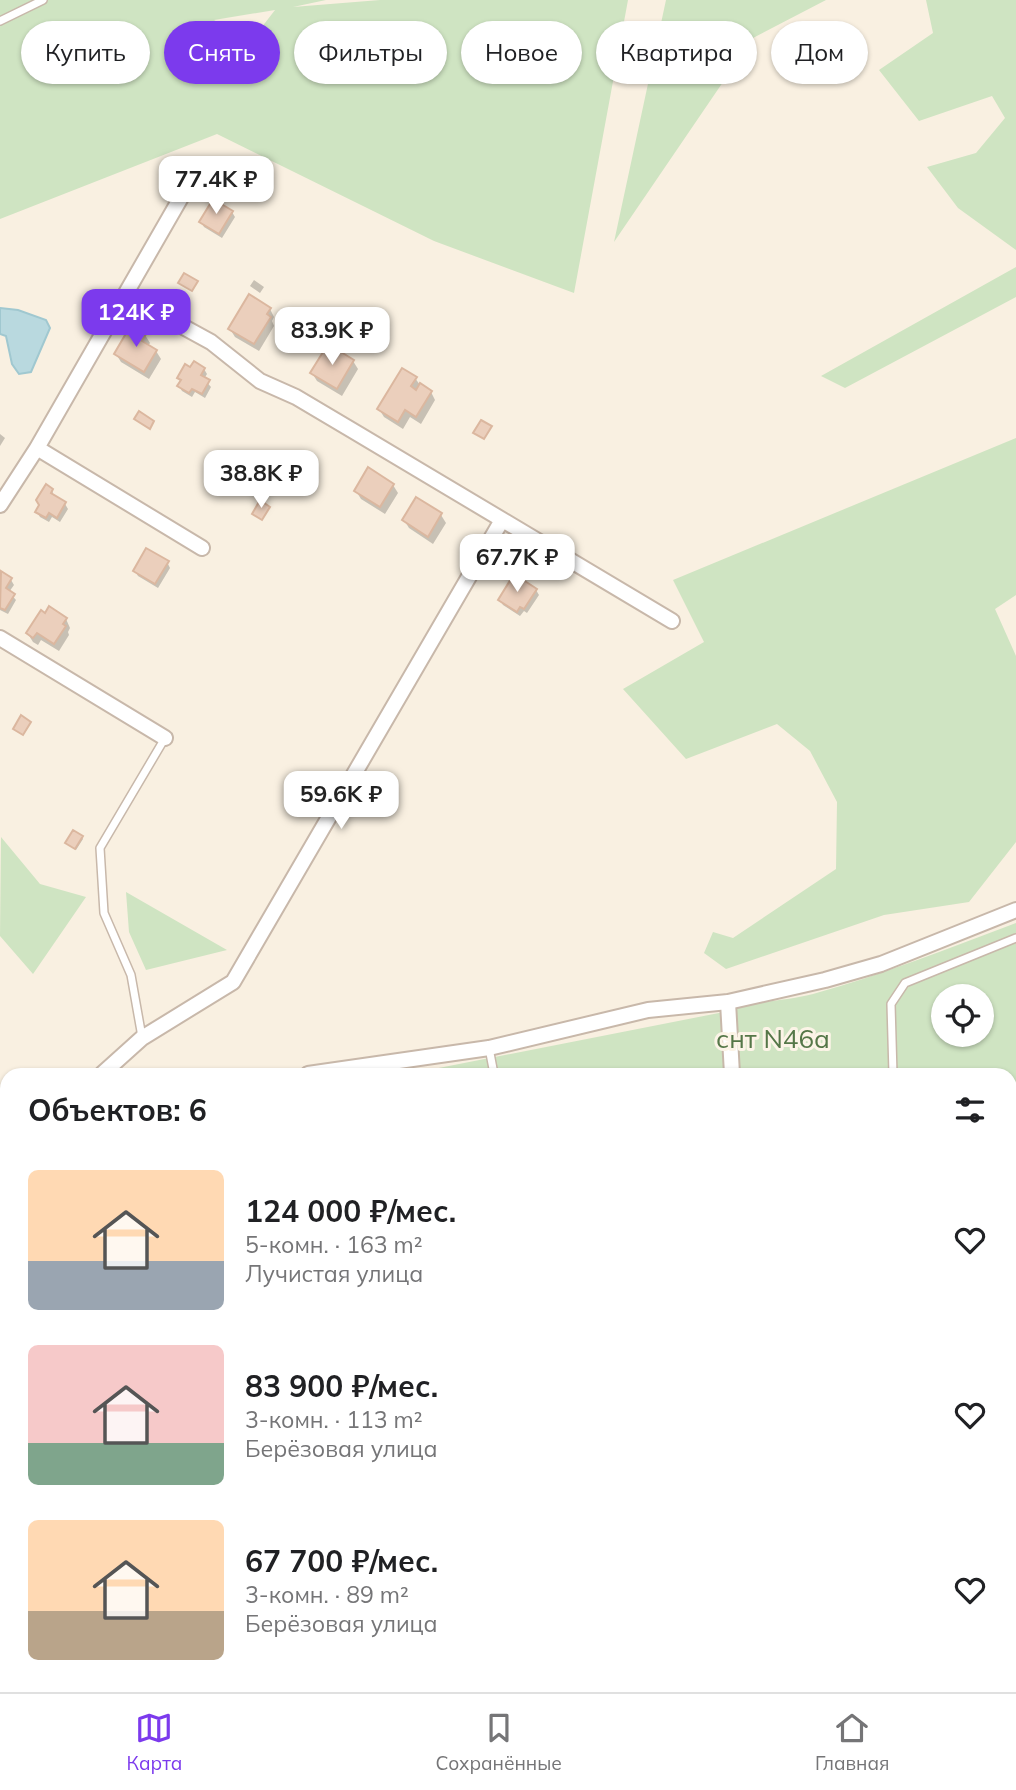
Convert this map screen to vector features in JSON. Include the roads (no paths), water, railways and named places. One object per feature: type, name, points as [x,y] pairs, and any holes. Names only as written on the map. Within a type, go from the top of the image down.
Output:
[{"type":"street","points":[[0,505],[37,448],[191,180]]},
{"type":"street","points":[[125,295],[211,342],[260,381],[296,397],[672,621]]},
{"type":"street","points":[[37,448],[202,548]]},
{"type":"street","points":[[109,1068],[142,1038],[233,982],[502,520]]},
{"type":"street","points":[[0,638],[165,738]]},
{"type":"street","points":[[350,1068],[489,1048],[648,1010],[728,1002],[825,980],[881,964],[1016,910]]},
{"type":"street","points":[[728,1002],[732,1068]]},
{"type":"lane","points":[[0,10],[1,21],[43,0]]},
{"type":"lane","points":[[142,1038],[131,975],[104,913],[100,848],[165,738]]},
{"type":"lane","points":[[893,1068],[891,1004],[905,983],[1016,937]]},
{"type":"lane","points":[[489,1048],[493,1068]]},
{"type":"water","points":[[0,308],[18,310],[46,320],[50,328],[31,372],[19,374],[12,364],[6,336],[0,334]]},
{"type":"park label","name":"снт N46а","points":[[773,1038]]}]
